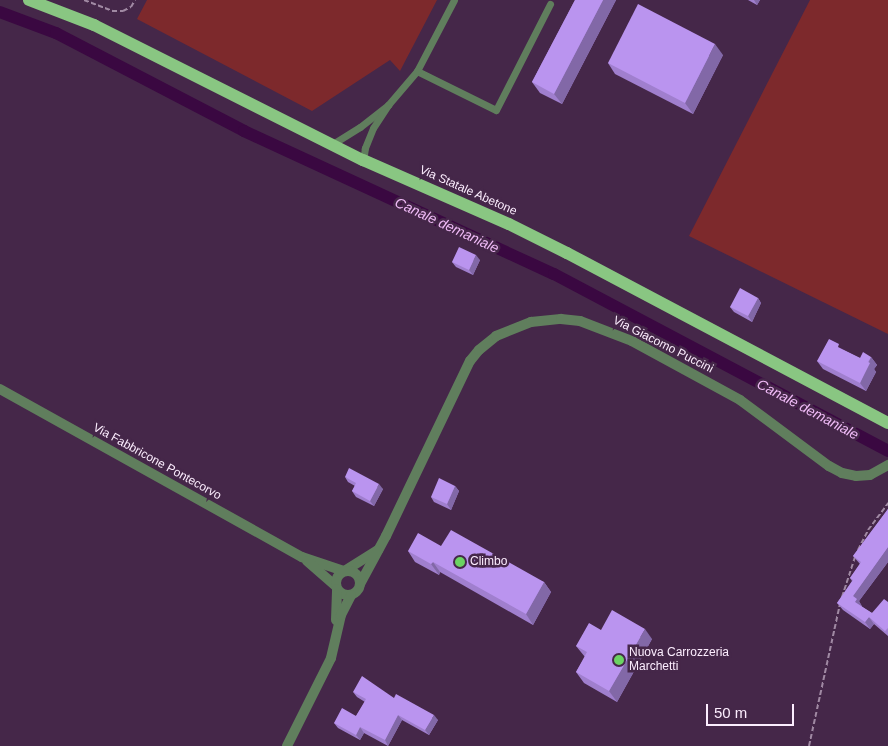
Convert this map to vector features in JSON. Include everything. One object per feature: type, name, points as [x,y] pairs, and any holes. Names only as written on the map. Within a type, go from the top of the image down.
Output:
[{"type":"main road","name":"Via Statale Abetone","points":[[29,0],[110,33],[331,145],[568,252],[888,423]]},
{"type":"street","name":"Via Giacomo Puccini","points":[[360,584],[474,355],[484,345],[505,331],[542,320],[580,321],[632,342],[740,400],[829,466],[842,473],[856,476],[870,475],[888,465]]},
{"type":"street","name":"Via Fabbricone Pontecorvo","points":[[0,389],[302,558],[336,587]]},
{"type":"street","points":[[336,636],[336,579],[379,549]]},
{"type":"street","name":"Via Fabbricone Pontecorvo","points":[[302,558],[345,571]]},
{"type":"street","points":[[287,746],[331,658],[341,615],[351,595],[357,591],[360,584],[356,574],[345,571]]},
{"type":"street","points":[[336,587],[344,595],[351,595]]},
{"type":"lane","points":[[364,160],[365,148],[373,128],[388,105],[418,71],[454,0]]},
{"type":"lane","points":[[418,71],[496,110],[550,4]]},
{"type":"lane","points":[[331,145],[360,127],[388,105]]},
{"type":"path","points":[[84,0],[112,12],[123,11],[131,7],[135,0]]},
{"type":"path","points":[[809,746],[834,626],[853,559],[868,530],[888,503]]},
{"type":"shaded area","points":[[147,0],[437,0],[400,71],[390,60],[312,111],[137,19]]},
{"type":"shaded area","points":[[810,0],[888,0],[888,334],[689,236]]},
{"type":"building","points":[[575,0],[603,0],[554,94],[532,82]]},
{"type":"building","points":[[638,4],[715,44],[685,103],[608,63]]},
{"type":"building","points":[[459,247],[476,255],[469,270],[452,262]]},
{"type":"building","points":[[740,288],[758,298],[748,316],[730,307]]},
{"type":"building","points":[[829,339],[839,344],[838,347],[860,358],[863,352],[871,357],[860,383],[817,361]]},
{"type":"building","points":[[349,468],[379,484],[370,501],[352,491],[356,483],[345,477]]},
{"type":"building","points":[[439,478],[455,486],[447,504],[431,497]]},
{"type":"building","points":[[888,509],[888,547],[853,596],[857,599],[855,602],[872,613],[884,599],[888,602],[888,628],[885,631],[869,617],[865,622],[837,603],[853,580],[850,578],[861,562],[853,556]]},
{"type":"building","points":[[451,530],[544,582],[526,614],[433,562],[431,564],[408,551],[418,533],[441,546]]},
{"type":"building","points":[[612,610],[645,629],[609,691],[576,672],[587,652],[576,646],[589,623],[601,630]]},
{"type":"building","points":[[362,676],[394,698],[396,694],[434,715],[425,730],[398,715],[385,740],[360,727],[356,735],[334,723],[342,708],[356,716],[366,699],[353,692]]},
{"type":"waterway","name":"Canale demaniale","points":[[0,12],[56,33],[244,131],[554,274],[888,451]]},
{"type":"place","name":"Climbo","points":[[460,562]]},
{"type":"place","name":"Nuova Carrozzeria Marchetti","points":[[619,660]]}]
